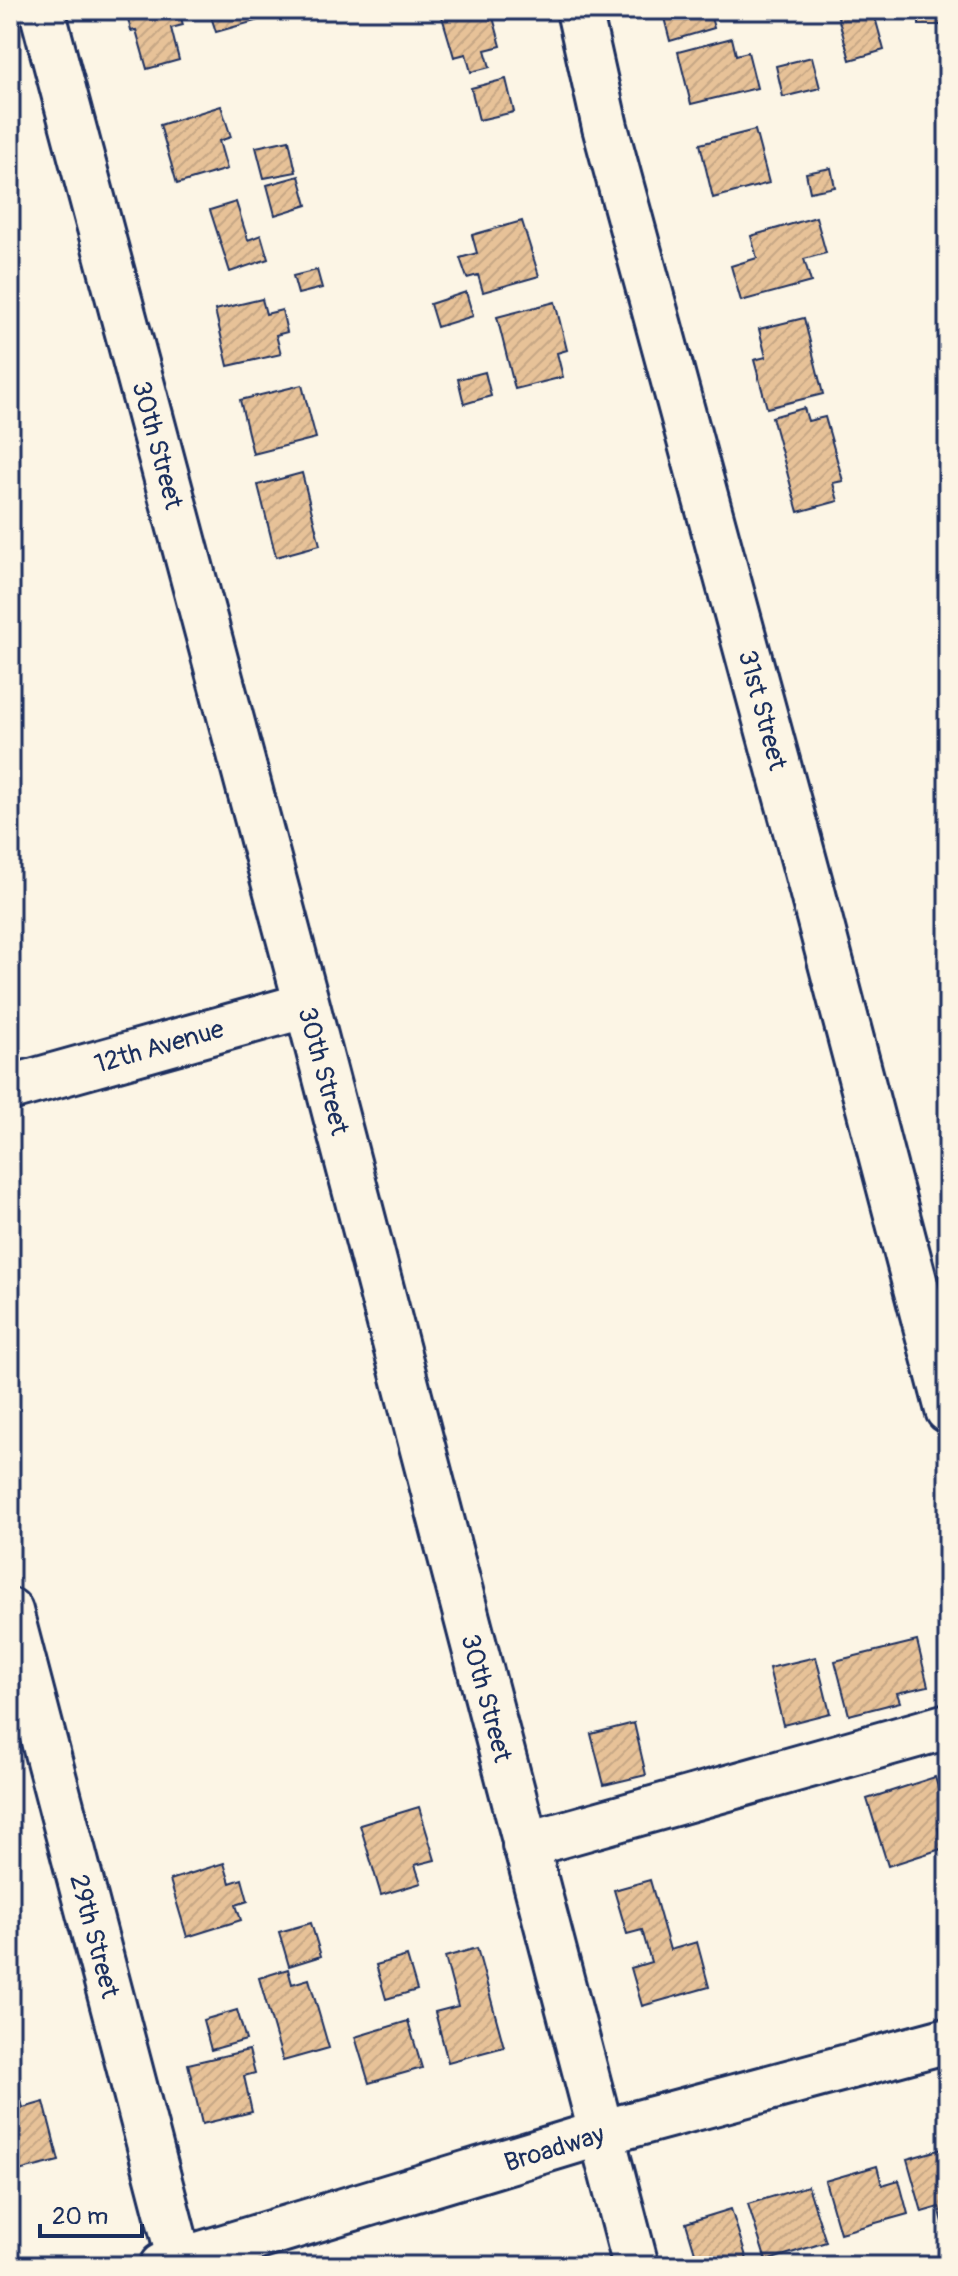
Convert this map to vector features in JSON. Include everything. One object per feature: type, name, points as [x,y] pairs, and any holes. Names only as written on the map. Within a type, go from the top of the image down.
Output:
[{"type":"street","name":"30th Street","points":[[42,10],[307,1005],[636,2266]]},
{"type":"street","name":"31st Street","points":[[579,10],[605,127],[809,879],[948,1410]]},
{"type":"street","name":"12th Avenue","points":[[10,1088],[307,1005]]},
{"type":"street","name":"29th Street","points":[[10,1611],[171,2263]]},
{"type":"street","points":[[525,1845],[948,1726]]},
{"type":"street","name":"Broadway","points":[[171,2263],[601,2133],[948,2040]]},
{"type":"shaded area","points":[[10,10],[18,10],[25,36],[10,40]]},
{"type":"building","points":[[126,10],[179,10],[183,25],[171,28],[179,60],[147,69],[136,30],[131,31]]},
{"type":"building","points":[[209,10],[294,10],[216,32]]},
{"type":"building","points":[[440,10],[491,10],[501,46],[485,50],[490,67],[471,72],[466,54],[454,57]]},
{"type":"building","points":[[662,10],[709,10],[714,28],[670,41]]},
{"type":"building","points":[[836,10],[873,10],[884,50],[850,60]]},
{"type":"building","points":[[919,10],[948,10],[948,25],[919,25]]},
{"type":"building","points":[[732,38],[736,55],[748,52],[757,88],[691,104],[678,52]]},
{"type":"building","points":[[812,57],[820,88],[783,97],[776,66]]},
{"type":"building","points":[[506,79],[514,112],[479,120],[471,88]]},
{"type":"building","points":[[221,106],[231,137],[219,141],[227,169],[177,184],[160,125]]},
{"type":"building","points":[[755,130],[769,183],[713,198],[700,144]]},
{"type":"building","points":[[289,140],[296,172],[264,178],[256,147]]},
{"type":"building","points":[[831,168],[835,187],[810,192],[806,173]]},
{"type":"building","points":[[299,176],[307,205],[275,215],[267,185]]},
{"type":"building","points":[[236,202],[248,240],[261,235],[268,259],[230,272],[210,210]]},
{"type":"building","points":[[816,217],[826,253],[804,259],[811,282],[741,301],[731,266],[757,258],[751,236]]},
{"type":"building","points":[[522,221],[539,276],[483,292],[478,275],[467,278],[460,258],[477,253],[472,235]]},
{"type":"building","points":[[317,270],[322,288],[298,294],[293,276]]},
{"type":"building","points":[[466,292],[473,316],[437,327],[430,304]]},
{"type":"building","points":[[262,299],[266,314],[282,310],[287,332],[276,335],[281,354],[228,366],[215,310]]},
{"type":"building","points":[[555,302],[567,350],[557,353],[563,377],[515,389],[497,317]]},
{"type":"building","points":[[804,318],[823,394],[767,408],[754,360],[766,357],[759,329]]},
{"type":"building","points":[[485,372],[491,396],[464,404],[458,379]]},
{"type":"building","points":[[302,385],[316,438],[253,454],[240,400]]},
{"type":"building","points":[[804,408],[808,421],[825,417],[843,481],[833,483],[838,501],[798,512],[772,417]]},
{"type":"building","points":[[302,473],[320,545],[276,557],[258,485]]},
{"type":"building","points":[[917,1641],[928,1686],[897,1693],[900,1702],[849,1715],[835,1661]]},
{"type":"building","points":[[816,1657],[830,1713],[783,1725],[769,1668]]},
{"type":"building","points":[[634,1723],[646,1775],[604,1785],[591,1734]]},
{"type":"building","points":[[935,1777],[948,1820],[948,1826],[938,1828],[944,1848],[888,1866],[867,1799]]},
{"type":"building","points":[[419,1807],[435,1860],[415,1865],[421,1883],[381,1895],[360,1825]]},
{"type":"building","points":[[224,1863],[230,1883],[242,1879],[248,1901],[236,1905],[241,1920],[187,1937],[170,1880]]},
{"type":"building","points":[[650,1880],[670,1950],[697,1942],[709,1987],[642,2006],[631,1968],[651,1962],[642,1930],[627,1934],[614,1890]]},
{"type":"building","points":[[311,1923],[321,1956],[289,1966],[279,1932]]},
{"type":"building","points":[[477,1948],[504,2047],[448,2062],[435,2012],[458,2006],[445,1957]]},
{"type":"building","points":[[407,1956],[417,1990],[386,1999],[376,1965]]},
{"type":"building","points":[[288,1969],[292,1984],[309,1979],[329,2048],[283,2061],[259,1978]]},
{"type":"building","points":[[237,2010],[246,2040],[211,2050],[203,2020]]},
{"type":"building","points":[[408,2021],[422,2068],[369,2083],[355,2037]]},
{"type":"building","points":[[249,2050],[255,2073],[244,2076],[252,2112],[202,2124],[188,2064]]},
{"type":"building","points":[[15,2077],[23,2108],[44,2102],[59,2161],[10,2173],[10,2079]]},
{"type":"building","points":[[942,2149],[945,2159],[948,2158],[948,2225],[944,2226],[939,2207],[922,2212],[907,2159]]},
{"type":"building","points":[[877,2166],[882,2185],[899,2180],[908,2214],[840,2233],[825,2181]]},
{"type":"building","points":[[808,2186],[826,2242],[766,2261],[748,2204]]},
{"type":"building","points":[[731,2209],[749,2266],[699,2266],[686,2223]]},
{"type":"building","points":[[555,2259],[557,2266],[530,2266]]}]
